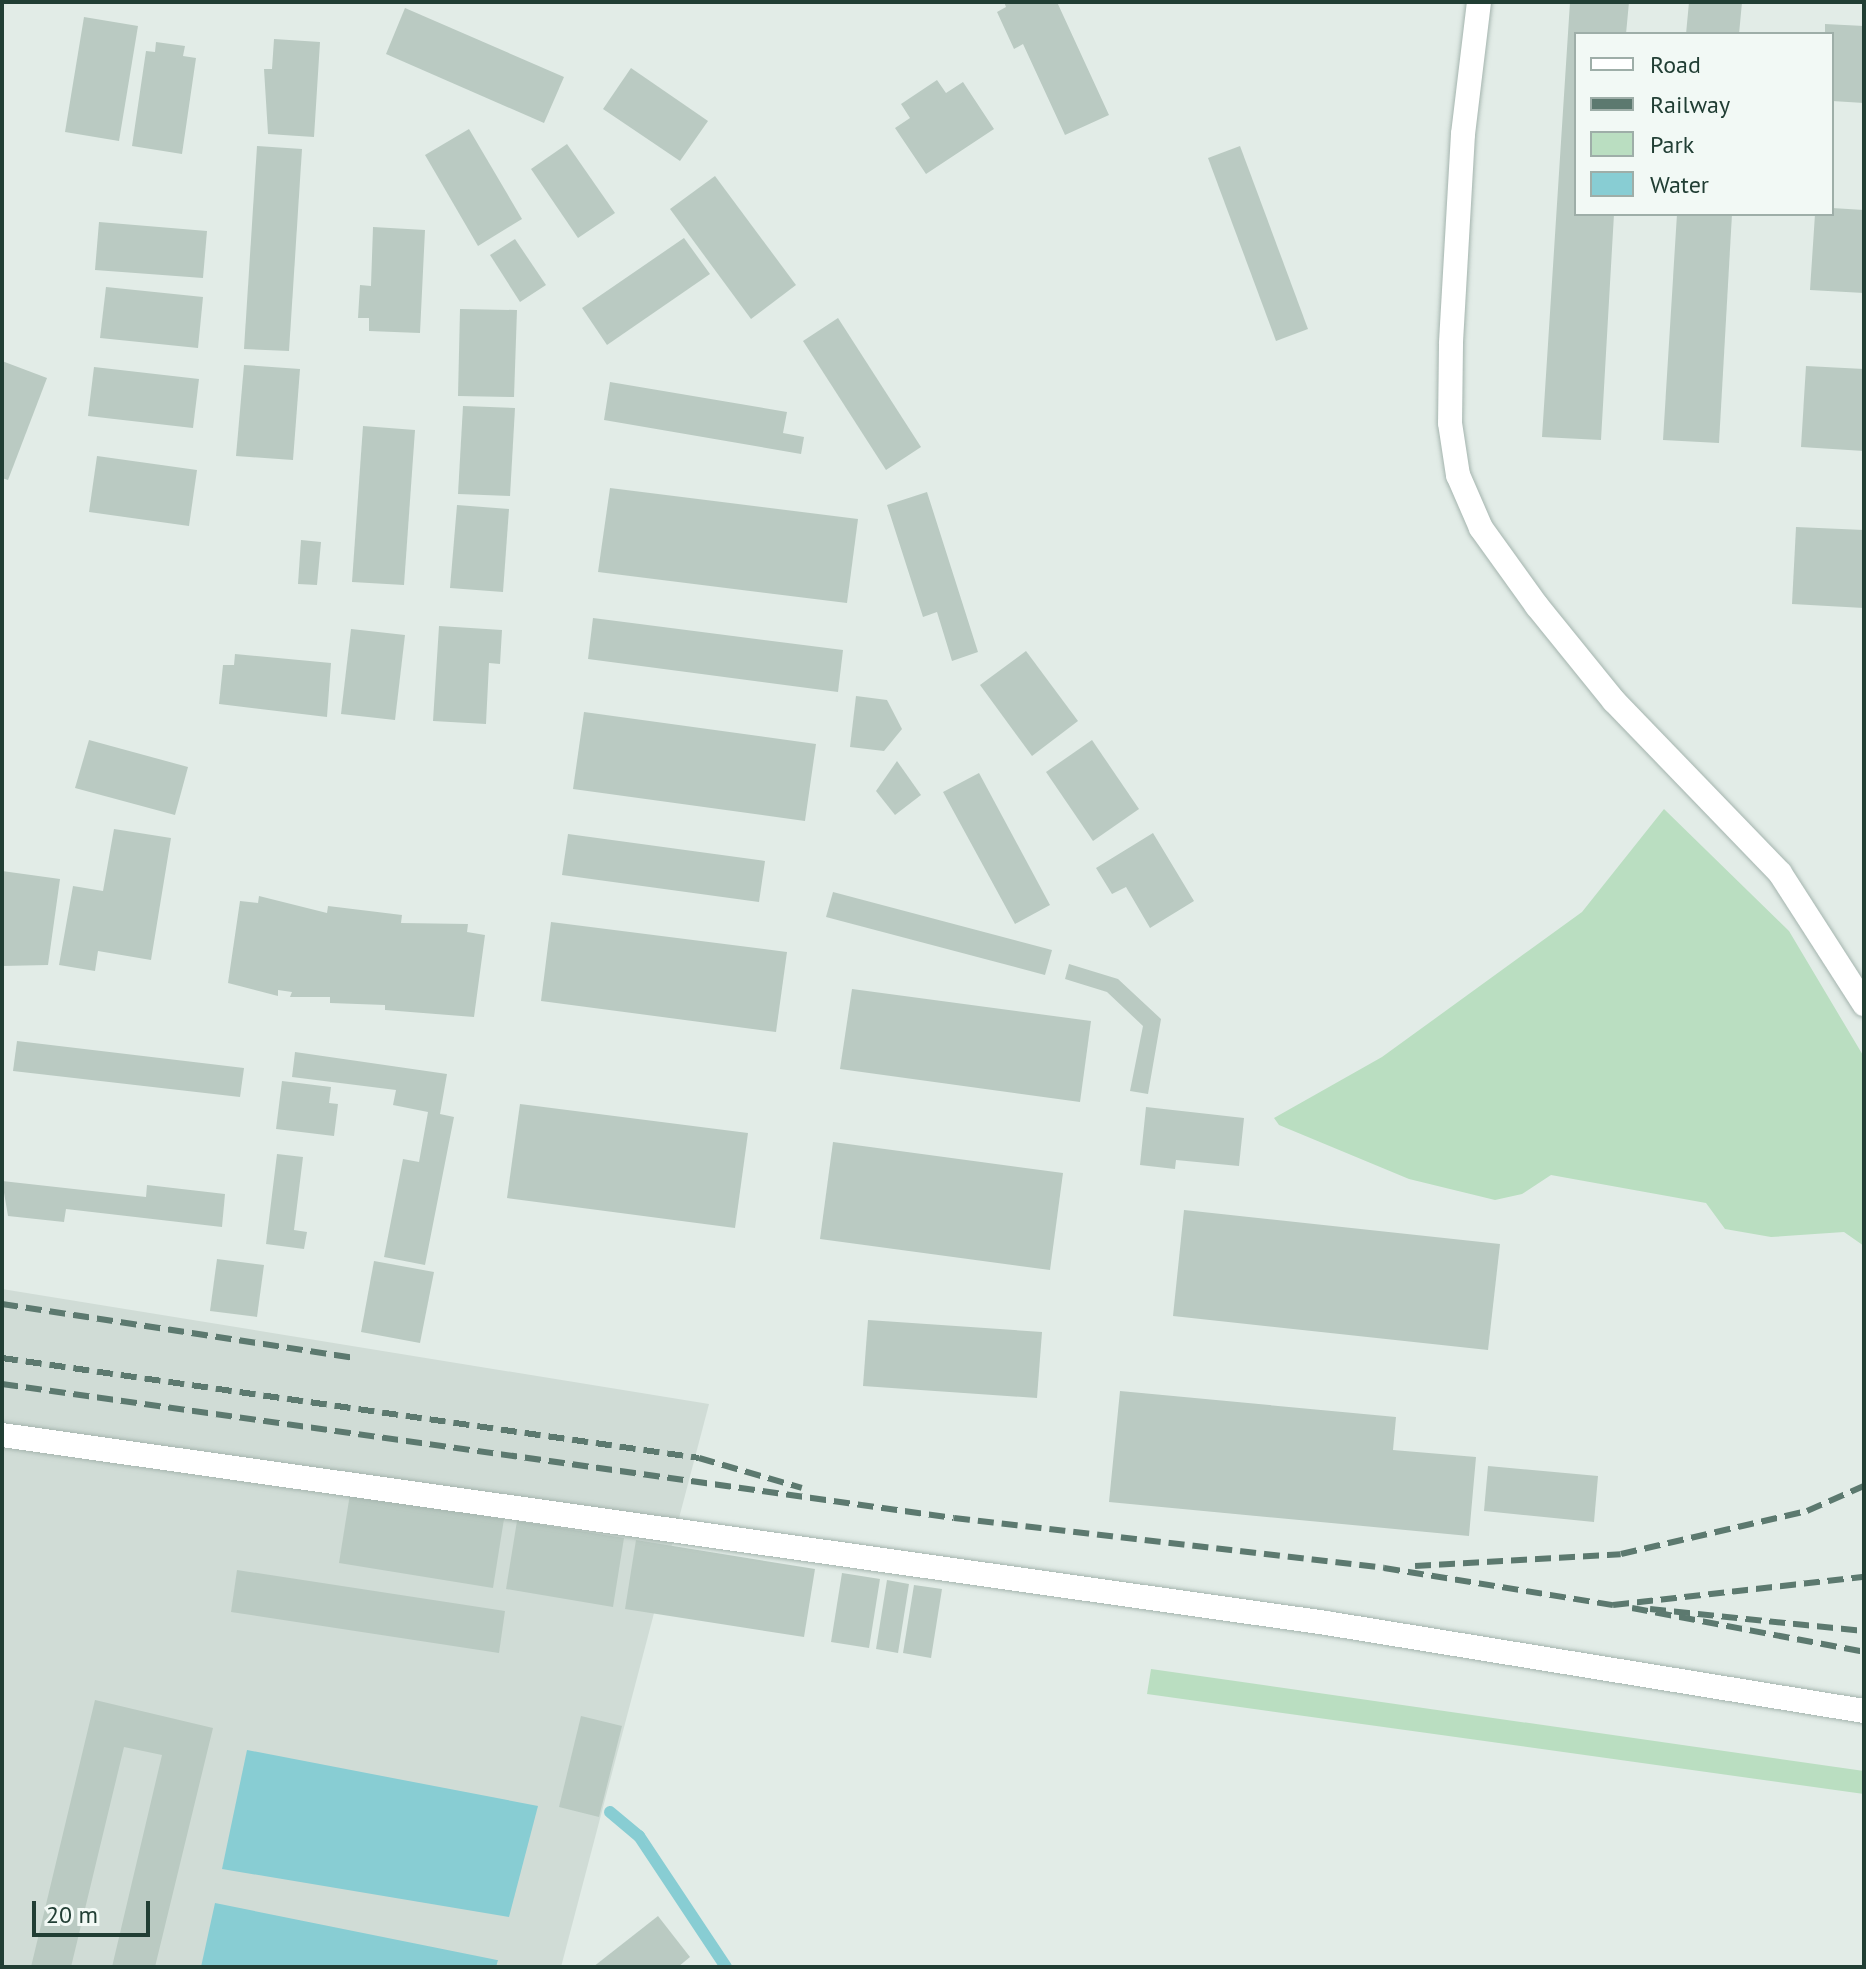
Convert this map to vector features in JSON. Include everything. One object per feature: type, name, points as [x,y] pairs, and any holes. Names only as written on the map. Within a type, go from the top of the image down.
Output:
[{"type":"street","points":[[1479,2],[1463,134],[1451,344],[1450,423],[1458,475],[1481,528],[1537,606],[1614,701],[1780,873],[1864,1004]]},
{"type":"street","points":[[2,1435],[1326,1623],[1864,1711]]},
{"type":"shaded area","points":[[2,1289],[709,1404],[561,1967],[2,1967]]},
{"type":"green space","points":[[1664,809],[1789,931],[1864,1057],[1864,1246],[1844,1232],[1771,1237],[1725,1229],[1706,1203],[1551,1175],[1522,1194],[1495,1200],[1409,1179],[1279,1125],[1274,1118],[1382,1057],[1582,912]]},
{"type":"green space","points":[[1151,1669],[1864,1771],[1864,1794],[1147,1694]]},
{"type":"water","points":[[247,1750],[538,1806],[509,1917],[222,1869]]},
{"type":"water","points":[[215,1903],[498,1960],[496,1967],[201,1967]]},
{"type":"building","points":[[1004,2],[1057,2],[1109,115],[1065,135],[1023,44],[1014,49],[997,12],[1006,7]]},
{"type":"building","points":[[1570,2],[1629,2],[1626,32],[1574,32],[1574,216],[1614,216],[1601,440],[1542,437]]},
{"type":"building","points":[[1689,2],[1742,2],[1739,32],[1686,32]]},
{"type":"building","points":[[405,8],[564,77],[544,123],[386,54]]},
{"type":"building","points":[[84,17],[138,26],[119,141],[65,132]]},
{"type":"building","points":[[1825,24],[1864,26],[1864,103],[1834,101],[1834,32],[1825,32]]},
{"type":"building","points":[[274,39],[320,42],[314,137],[268,134],[264,69],[272,69]]},
{"type":"building","points":[[156,42],[185,46],[183,56],[196,58],[182,154],[132,146],[146,51],[155,52]]},
{"type":"building","points":[[631,68],[708,121],[680,161],[603,109]]},
{"type":"building","points":[[937,80],[946,93],[963,82],[994,129],[926,174],[895,128],[910,118],[901,104]]},
{"type":"building","points":[[469,129],[522,219],[478,246],[425,155]]},
{"type":"building","points":[[567,144],[615,213],[578,238],[531,169]]},
{"type":"building","points":[[257,146],[302,149],[289,351],[244,349]]},
{"type":"building","points":[[1240,146],[1308,329],[1276,341],[1208,158]]},
{"type":"building","points":[[715,176],[796,285],[751,319],[670,209]]},
{"type":"building","points":[[1834,208],[1864,210],[1864,293],[1810,290],[1815,216],[1834,216]]},
{"type":"building","points":[[1677,216],[1732,216],[1719,443],[1663,440]]},
{"type":"building","points":[[99,222],[207,231],[203,278],[95,270]]},
{"type":"building","points":[[373,227],[425,230],[420,333],[369,331],[369,318],[358,318],[360,285],[371,286]]},
{"type":"building","points":[[684,238],[710,274],[607,345],[582,308]]},
{"type":"building","points":[[515,239],[546,285],[520,302],[490,255]]},
{"type":"building","points":[[106,287],[203,297],[198,348],[100,338]]},
{"type":"building","points":[[460,309],[517,310],[514,397],[458,396]]},
{"type":"building","points":[[838,318],[921,447],[886,470],[803,341]]},
{"type":"building","points":[[2,361],[47,378],[8,480],[2,478]]},
{"type":"building","points":[[244,365],[300,369],[293,460],[236,456]]},
{"type":"building","points":[[1806,366],[1864,369],[1864,451],[1801,447]]},
{"type":"building","points":[[94,367],[199,379],[193,428],[88,416]]},
{"type":"building","points":[[610,382],[787,412],[783,433],[804,437],[801,454],[604,420]]},
{"type":"building","points":[[463,406],[515,408],[510,496],[458,494]]},
{"type":"building","points":[[363,426],[415,430],[404,585],[352,582]]},
{"type":"building","points":[[97,456],[197,470],[189,526],[89,512]]},
{"type":"building","points":[[610,488],[858,519],[847,603],[598,572]]},
{"type":"building","points":[[927,492],[978,652],[952,661],[937,612],[923,617],[887,505]]},
{"type":"building","points":[[457,505],[509,509],[503,592],[450,588]]},
{"type":"building","points":[[1796,527],[1864,530],[1864,608],[1792,604]]},
{"type":"building","points":[[301,540],[321,542],[317,585],[298,584]]},
{"type":"building","points":[[593,618],[843,650],[838,692],[588,659]]},
{"type":"building","points":[[439,626],[502,630],[500,664],[489,663],[486,724],[433,721]]},
{"type":"building","points":[[351,629],[405,635],[395,720],[341,714]]},
{"type":"building","points":[[1026,651],[1078,721],[1032,756],[980,685]]},
{"type":"building","points":[[235,654],[331,663],[327,717],[219,704],[223,665],[234,665]]},
{"type":"building","points":[[856,696],[887,700],[902,729],[884,751],[850,747]]},
{"type":"building","points":[[584,712],[816,744],[805,821],[573,789]]},
{"type":"building","points":[[89,740],[188,767],[175,815],[75,788]]},
{"type":"building","points":[[1092,740],[1139,809],[1093,841],[1046,772]]},
{"type":"building","points":[[897,761],[921,795],[895,815],[876,791]]},
{"type":"building","points":[[979,773],[1050,905],[1015,924],[943,792]]},
{"type":"building","points":[[114,829],[171,838],[151,960],[98,951],[95,971],[59,965],[73,886],[103,891]]},
{"type":"building","points":[[1153,833],[1194,901],[1150,928],[1126,887],[1112,894],[1096,868]]},
{"type":"building","points":[[568,834],[765,861],[759,902],[562,875]]},
{"type":"building","points":[[2,871],[60,879],[48,965],[2,966]]},
{"type":"building","points":[[833,892],[1052,950],[1045,975],[826,917]]},
{"type":"building","points":[[259,896],[327,913],[328,906],[402,915],[401,923],[468,924],[467,932],[485,935],[474,1017],[385,1010],[385,1005],[330,1003],[330,997],[290,997],[292,992],[278,990],[278,996],[228,983],[240,901],[258,903]]},
{"type":"building","points":[[551,922],[787,952],[776,1032],[541,1001]]},
{"type":"building","points":[[1069,964],[1118,979],[1161,1019],[1148,1094],[1130,1091],[1143,1026],[1107,992],[1065,979]]},
{"type":"building","points":[[852,989],[1091,1021],[1080,1102],[840,1069]]},
{"type":"building","points":[[17,1041],[244,1068],[240,1097],[13,1071]]},
{"type":"building","points":[[295,1052],[447,1074],[440,1114],[454,1117],[425,1265],[384,1257],[403,1159],[419,1162],[428,1112],[393,1105],[396,1090],[292,1077]]},
{"type":"building","points":[[282,1081],[331,1087],[329,1103],[338,1104],[334,1136],[276,1129]]},
{"type":"building","points":[[520,1104],[748,1133],[735,1228],[507,1198]]},
{"type":"building","points":[[1146,1107],[1244,1118],[1239,1166],[1176,1160],[1175,1169],[1140,1165]]},
{"type":"building","points":[[833,1142],[1063,1173],[1050,1270],[820,1239]]},
{"type":"building","points":[[277,1154],[303,1157],[294,1230],[307,1232],[304,1249],[266,1244]]},
{"type":"building","points":[[2,1181],[146,1197],[147,1185],[225,1194],[222,1227],[66,1209],[64,1222],[8,1216]]},
{"type":"building","points":[[1184,1210],[1500,1244],[1488,1350],[1173,1316]]},
{"type":"building","points":[[217,1259],[264,1265],[257,1317],[210,1311]]},
{"type":"building","points":[[374,1261],[434,1272],[420,1343],[361,1332]]},
{"type":"building","points":[[868,1320],[1042,1332],[1037,1398],[863,1386]]},
{"type":"building","points":[[1120,1391],[1396,1417],[1393,1450],[1476,1457],[1469,1536],[1109,1502]]},
{"type":"building","points":[[1488,1466],[1598,1476],[1594,1522],[1484,1511]]},
{"type":"building","points":[[350,1494],[504,1519],[493,1588],[339,1563]]},
{"type":"building","points":[[517,1521],[624,1538],[613,1607],[506,1589]]},
{"type":"building","points":[[636,1540],[815,1569],[804,1637],[625,1609]]},
{"type":"building","points":[[237,1570],[505,1611],[499,1653],[231,1612]]},
{"type":"building","points":[[842,1573],[880,1579],[869,1648],[831,1642]]},
{"type":"building","points":[[887,1580],[909,1584],[898,1653],[876,1649]]},
{"type":"building","points":[[914,1585],[942,1589],[931,1658],[903,1653]]},
{"type":"building","points":[[95,1700],[213,1728],[155,1967],[112,1967],[162,1755],[124,1747],[71,1967],[31,1967]]},
{"type":"building","points":[[581,1716],[622,1726],[599,1817],[559,1807]]},
{"type":"building","points":[[658,1916],[690,1957],[678,1967],[593,1967]]},
{"type":"waterway","points":[[610,1812],[639,1836],[726,1967]]},
{"type":"railway","points":[[2,1304],[353,1358]]},
{"type":"railway","points":[[2,1358],[699,1458],[802,1488]]},
{"type":"railway","points":[[2,1384],[954,1518],[1384,1568],[1613,1605],[1864,1577]]},
{"type":"railway","points":[[1415,1566],[1621,1554],[1807,1511],[1864,1486]]},
{"type":"railway","points":[[1632,1608],[1864,1652]]},
{"type":"railway","points":[[1650,1609],[1864,1631]]}]
